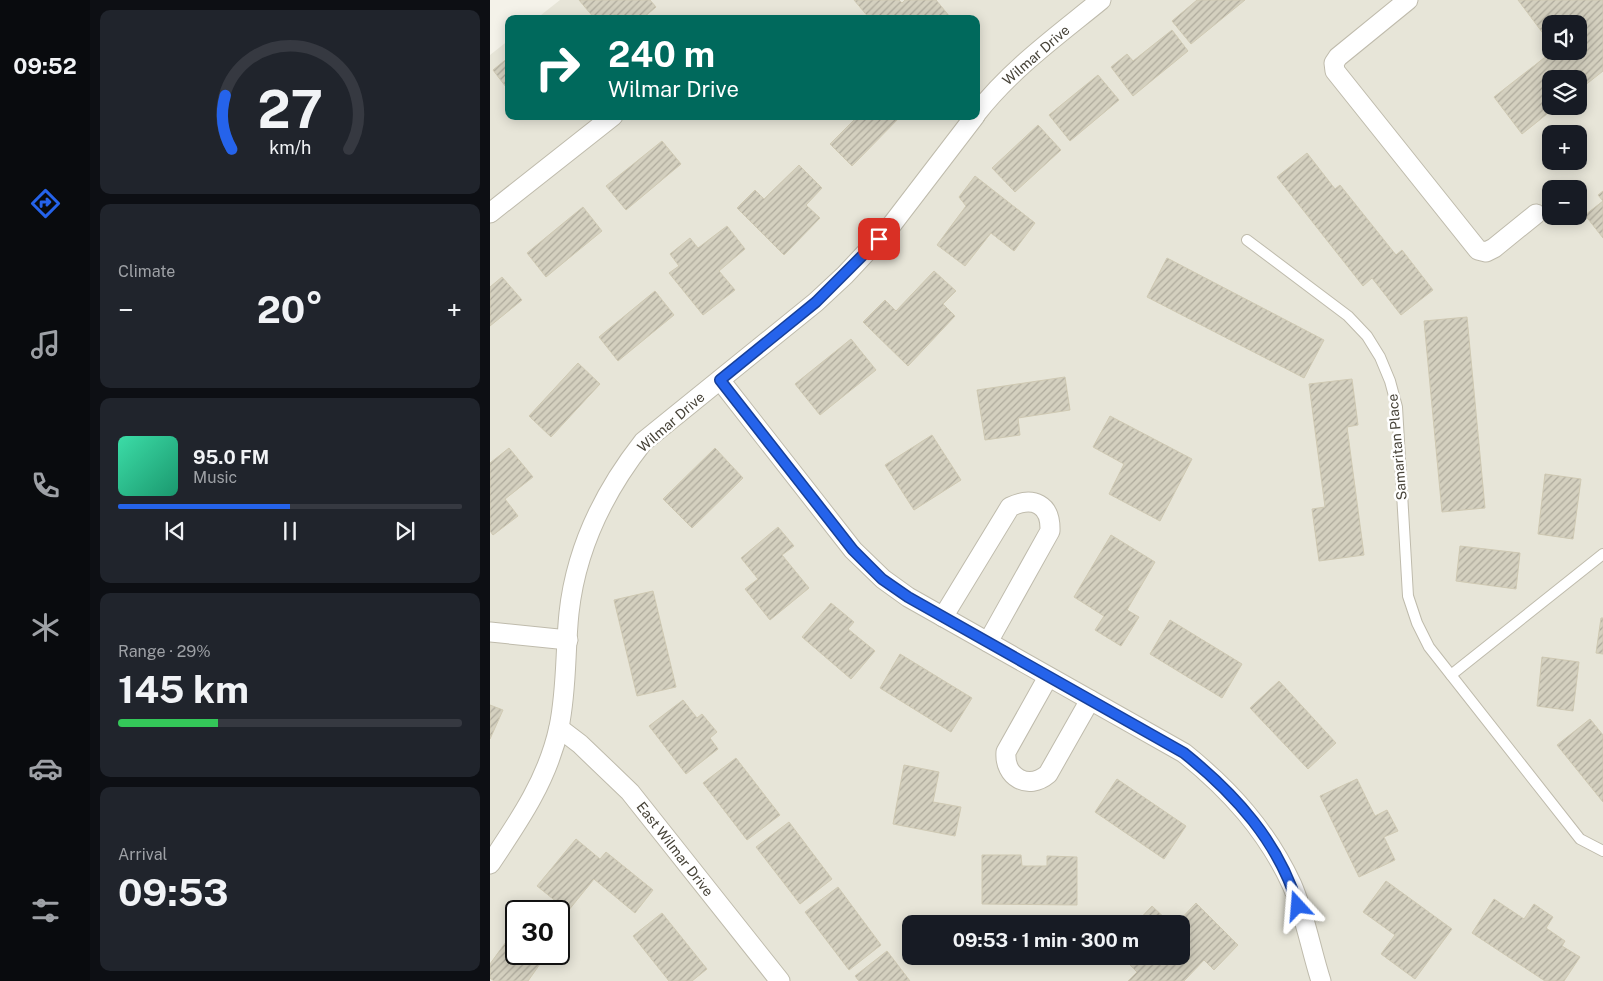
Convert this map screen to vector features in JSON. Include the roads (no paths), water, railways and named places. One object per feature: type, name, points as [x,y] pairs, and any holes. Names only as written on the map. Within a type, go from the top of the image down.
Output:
[{"type":"street","name":"Wilmar Drive","points":[[980,110],[994,91],[1023,63],[1101,0]]},
{"type":"street","points":[[1408,0],[1338,57],[1334,63],[1335,71],[1478,250],[1486,252],[1494,248],[1536,214]]},
{"type":"street","points":[[490,213],[608,120]]},
{"type":"street","name":"Wilmar Drive","points":[[490,864],[533,799],[544,775],[559,728],[567,681],[569,614],[577,567],[601,504],[622,469],[643,442],[816,302],[845,275],[890,227],[972,120]]},
{"type":"street","points":[[720,380],[853,550],[882,579],[908,597],[1184,753],[1218,781],[1250,816],[1270,844],[1292,887],[1321,981]]},
{"type":"street","points":[[943,617],[1010,507],[1021,502],[1039,504],[1050,520],[1050,531],[988,642]]},
{"type":"street","points":[[490,632],[568,640]]},
{"type":"street","points":[[1048,677],[1006,752],[1006,762],[1012,775],[1020,780],[1030,783],[1041,780],[1048,774],[1090,700]]},
{"type":"street","name":"East Wilmar Drive","points":[[559,728],[593,756],[630,792],[780,981]]},
{"type":"lane","name":"Samaritan Place","points":[[1247,240],[1348,316],[1367,336],[1380,358],[1390,381],[1397,407],[1408,596],[1417,623],[1429,647],[1580,839],[1587,845],[1603,851]]},
{"type":"lane","points":[[1451,676],[1603,554]]}]
